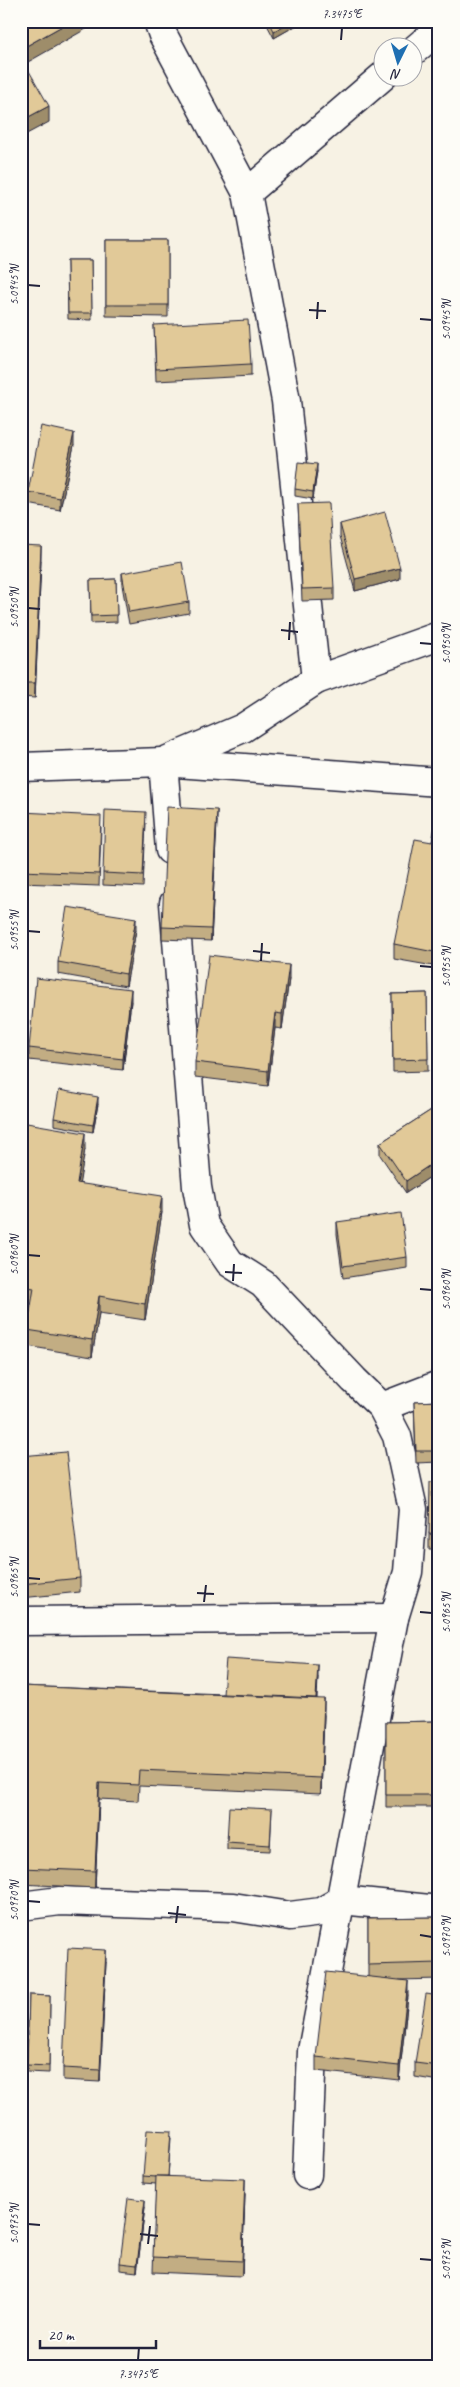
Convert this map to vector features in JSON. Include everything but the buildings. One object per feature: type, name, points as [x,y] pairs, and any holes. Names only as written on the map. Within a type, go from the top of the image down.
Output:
[{"type":"street","points":[[158,21],[163,35],[247,193],[286,401],[316,680]]},
{"type":"street","points":[[422,43],[439,29]]},
{"type":"street","points":[[247,193],[372,86]]},
{"type":"street","points":[[163,762],[243,728],[316,680],[439,636]]},
{"type":"street","points":[[163,762],[196,1177],[204,1226],[230,1263],[263,1284],[382,1407],[397,1436],[413,1510],[408,1572],[394,1618],[312,2051],[307,2174]]},
{"type":"street","points":[[21,767],[163,762],[439,782]]},
{"type":"street","points":[[382,1407],[439,1385]]},
{"type":"street","points":[[21,1621],[394,1618]]},
{"type":"street","points":[[21,1906],[60,1901],[233,1908],[290,1916],[321,1912],[342,1900],[439,1910]]}]
